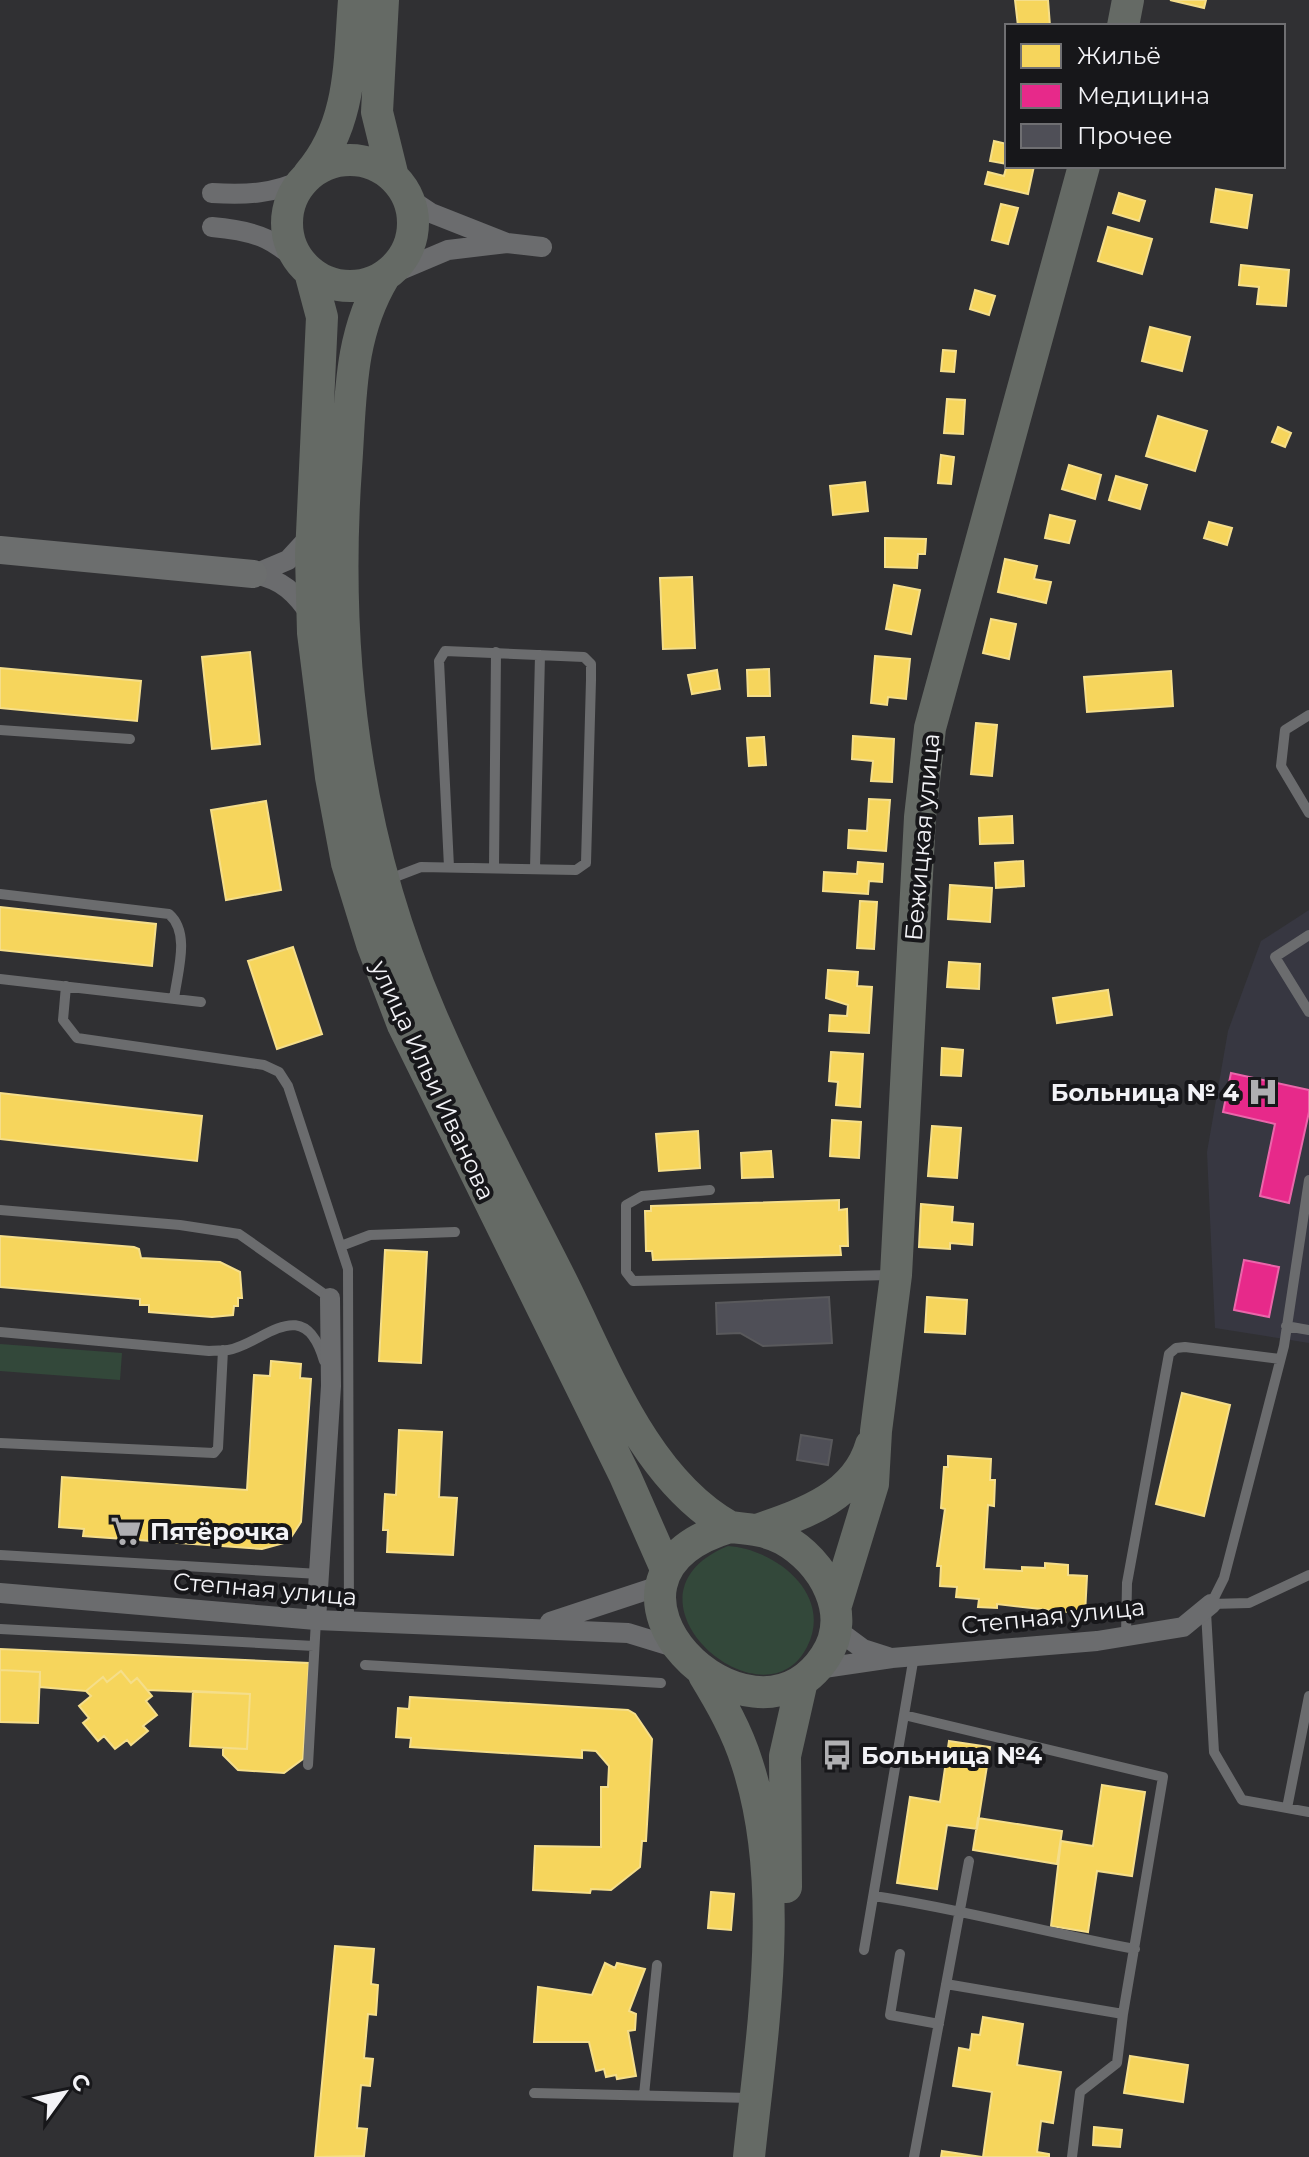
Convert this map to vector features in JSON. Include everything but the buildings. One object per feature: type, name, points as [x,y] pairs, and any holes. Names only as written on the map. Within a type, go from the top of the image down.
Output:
[{"type":"main road","points":[[354,0],[347,96],[341,119],[332,143],[305,179],[290,206],[288,237],[296,257],[310,272],[327,282],[347,286],[366,284],[384,277],[397,265],[412,233],[377,112],[383,0]]},
{"type":"main road","points":[[1123,24],[1128,0]]},
{"type":"main road","points":[[305,179],[320,167],[339,161],[358,161],[377,166],[400,187]]},
{"type":"main road","name":"Бежицкая улица","points":[[876,1431],[896,1275],[919,833],[930,728],[1083,168]]},
{"type":"main road","name":"улица Ильи Иванова","points":[[310,272],[322,317],[312,534],[313,618],[331,777],[347,863],[372,944],[434,1094],[625,1476],[663,1578]]},
{"type":"main road","name":"улица Ильи Иванова","points":[[384,277],[358,329],[340,555],[348,700],[358,771],[385,881],[431,1014],[654,1460],[685,1495],[743,1528]]},
{"type":"main road","points":[[762,2157],[769,1899],[766,1861],[748,1765],[731,1720],[704,1675],[677,1648],[663,1620],[663,1578],[695,1541],[825,1503],[847,1487],[867,1459],[876,1431]]},
{"type":"main road","points":[[704,1675],[729,1686],[779,1691],[809,1675],[832,1647],[836,1617],[873,1484],[876,1431]]},
{"type":"main road","points":[[743,1528],[781,1538],[813,1564],[836,1617]]},
{"type":"main road","points":[[749,2157],[762,2098],[784,1947],[785,1756],[809,1675]]},
{"type":"street","points":[[212,193],[249,196],[272,192],[305,179]]},
{"type":"street","points":[[400,187],[431,213],[507,243]]},
{"type":"street","points":[[212,227],[246,230],[270,238],[310,272]]},
{"type":"street","points":[[384,277],[416,260],[448,250],[507,243],[542,247]]},
{"type":"street","points":[[253,574],[288,560],[312,534]]},
{"type":"street","points":[[0,550],[272,578],[287,586],[313,618]]},
{"type":"street","points":[[316,1620],[331,1386],[330,1298]]},
{"type":"street","points":[[526,1628],[572,1617],[663,1578]]},
{"type":"street","name":"Степная улица","points":[[0,1593],[316,1620],[526,1628]]},
{"type":"street","name":"Степная улица","points":[[809,1675],[892,1658],[1126,1636],[1183,1627],[1209,1608]]},
{"type":"street","points":[[836,1617],[863,1649],[892,1658]]},
{"type":"street","points":[[526,1628],[628,1633],[677,1648]]},
{"type":"lane","points":[[385,881],[421,867],[576,870],[586,863],[591,664],[584,657],[445,651],[439,661],[449,867]]},
{"type":"lane","points":[[494,868],[496,652]]},
{"type":"lane","points":[[535,869],[540,655]]},
{"type":"lane","points":[[1309,715],[1285,730],[1281,766],[1309,813]]},
{"type":"lane","points":[[0,730],[130,739]]},
{"type":"lane","points":[[0,894],[169,914],[179,923],[181,935],[174,999]]},
{"type":"lane","points":[[1309,935],[1275,957],[1309,1012]]},
{"type":"lane","points":[[0,979],[201,1002]]},
{"type":"lane","points":[[66,986],[63,1020],[77,1038],[264,1065],[279,1072],[288,1086],[348,1269],[349,1622]]},
{"type":"lane","points":[[1309,1180],[1280,1359],[1224,1578],[1209,1608],[1214,1752],[1242,1800],[1309,1812]]},
{"type":"lane","points":[[710,1190],[642,1196],[626,1205],[626,1272],[633,1281],[896,1275]]},
{"type":"lane","points":[[0,1210],[180,1225],[239,1234],[330,1298]]},
{"type":"lane","points":[[341,1246],[370,1235],[455,1232]]},
{"type":"lane","points":[[0,1332],[223,1350],[281,1325],[298,1327],[318,1342],[331,1386]]},
{"type":"lane","points":[[1286,1326],[1309,1330]]},
{"type":"lane","points":[[1126,1636],[1127,1583],[1169,1354],[1176,1348],[1185,1347],[1280,1359]]},
{"type":"lane","points":[[0,1443],[214,1453],[218,1448],[223,1350]]},
{"type":"lane","points":[[0,1555],[319,1574]]},
{"type":"lane","points":[[1209,1608],[1249,1603],[1309,1575]]},
{"type":"lane","points":[[308,1765],[316,1620]]},
{"type":"lane","points":[[0,1629],[314,1646]]},
{"type":"lane","points":[[864,1950],[914,1656]]},
{"type":"lane","points":[[365,1665],[661,1683]]},
{"type":"lane","points":[[1287,1808],[1309,1696]]},
{"type":"lane","points":[[904,1715],[1163,1777],[1117,2063],[1080,2092],[1072,2157]]},
{"type":"lane","points":[[914,2157],[969,1861]]},
{"type":"lane","points":[[874,1896],[962,1909],[1040,1932],[1135,1949]]},
{"type":"lane","points":[[900,1954],[890,2015],[939,2024]]},
{"type":"lane","points":[[644,2095],[657,1965]]},
{"type":"lane","points":[[946,1984],[1123,2014]]},
{"type":"lane","points":[[534,2093],[762,2098]]},
{"type":"shaded area","name":"Больница № 4","points":[[1309,910],[1309,1343],[1215,1328],[1207,1152],[1228,1031],[1261,941]]},
{"type":"green space","points":[[0,1344],[122,1353],[120,1380],[0,1371]]},
{"type":"green space","points":[[728,1546],[746,1549],[781,1565],[806,1593],[813,1609],[813,1628],[807,1647],[786,1669],[759,1675],[730,1666],[705,1648],[688,1623],[683,1595],[695,1568]]},
{"type":"place","name":"Больница № 4","points":[[1263,1092]]},
{"type":"place","name":"Пятёрочка","points":[[126,1531]]},
{"type":"place","name":"Больница №4","points":[[837,1755]]}]
